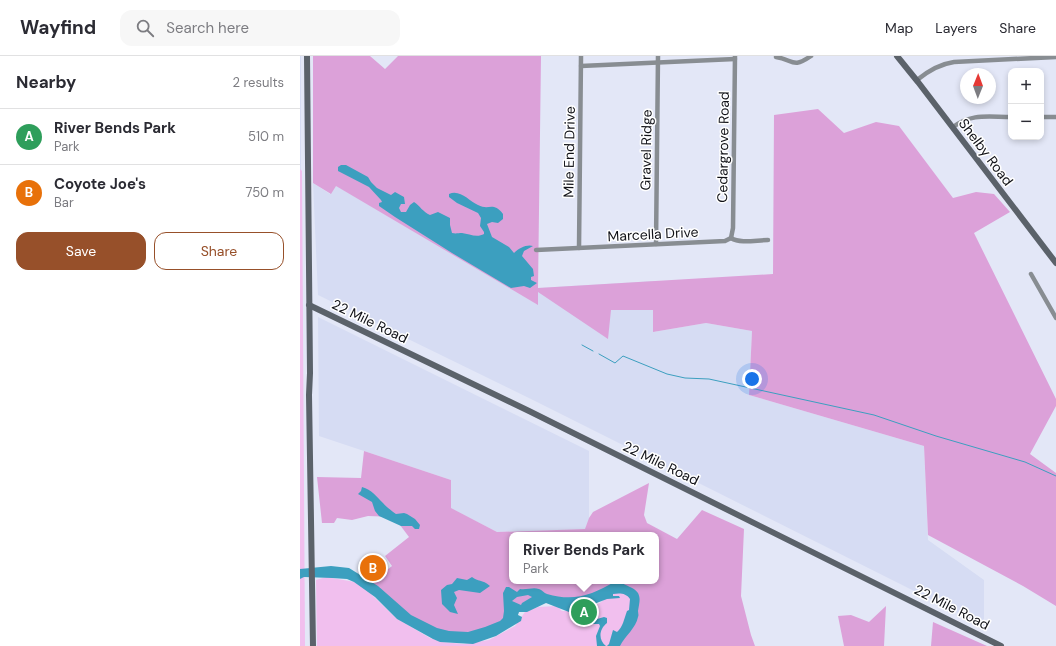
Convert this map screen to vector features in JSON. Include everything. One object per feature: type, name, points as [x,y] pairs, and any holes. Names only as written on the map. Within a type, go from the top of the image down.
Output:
[{"type":"street","points":[[307,56],[313,646]]},
{"type":"street","name":"Mile End Drive","points":[[579,248],[581,56]]},
{"type":"street","name":"Gravel Ridge","points":[[656,244],[658,56]]},
{"type":"street","points":[[776,57],[790,63],[797,64],[811,56]]},
{"type":"street","name":"Shelby Road","points":[[897,56],[917,80],[1056,263]]},
{"type":"street","points":[[581,66],[658,63],[735,57]]},
{"type":"street","name":"Cedargrove Road","points":[[731,238],[733,228],[735,57]]},
{"type":"street","points":[[917,80],[936,68],[954,62],[1056,57]]},
{"type":"street","points":[[953,127],[971,117],[1008,116]]},
{"type":"street","points":[[1044,116],[1056,117]]},
{"type":"street","name":"Marcella Drive","points":[[536,250],[724,241],[731,238],[743,242],[768,240]]},
{"type":"street","points":[[1031,274],[1056,318]]},
{"type":"street","name":"22 Mile Road","points":[[309,305],[529,411],[1001,646]]},
{"type":"shaded area","points":[[301,56],[301,172],[300,171]]},
{"type":"shaded area","points":[[313,56],[370,56],[385,69],[398,56],[541,56],[538,288],[773,274],[774,115],[818,109],[844,133],[876,122],[899,126],[953,198],[976,192],[994,194],[1010,212],[974,233],[1056,399],[1056,406],[1030,454],[1056,473],[1056,606],[1023,586],[928,535],[924,446],[749,395],[752,331],[706,323],[653,332],[653,310],[611,310],[608,339],[538,292],[538,305],[336,186],[331,194],[313,183]]},
{"type":"shaded area","points":[[300,169],[302,171],[305,646],[300,646]]},
{"type":"shaded area","points":[[313,183],[330,194],[335,185],[537,304],[538,288],[654,281],[653,332],[706,323],[752,331],[749,395],[924,446],[928,540],[984,580],[984,626],[537,402],[318,295]]},
{"type":"shaded area","points":[[318,317],[589,451],[589,529],[497,532],[450,508],[451,480],[319,436]]},
{"type":"shaded area","points":[[364,451],[451,480],[451,508],[497,532],[585,529],[593,512],[649,483],[644,515],[647,523],[677,539],[702,510],[744,529],[741,596],[755,646],[613,646],[632,606],[630,595],[618,590],[575,607],[536,601],[488,632],[449,638],[408,620],[368,585],[392,566],[385,556],[409,537],[394,517],[368,516],[352,520],[337,518],[334,523],[322,523],[317,477],[361,478]]},
{"type":"shaded area","points":[[326,577],[355,582],[370,593],[396,618],[430,638],[442,642],[464,644],[489,640],[515,626],[525,612],[538,607],[557,606],[562,611],[571,611],[575,607],[584,608],[598,604],[613,593],[624,590],[701,646],[317,646],[316,580]]},
{"type":"shaded area","points":[[886,606],[884,646],[844,646],[838,616],[851,615],[869,622]]},
{"type":"shaded area","points":[[933,622],[987,646],[931,646]]},
{"type":"water","points":[[341,165],[346,165],[368,177],[377,188],[391,195],[395,192],[404,197],[405,204],[401,204],[399,208],[401,212],[406,212],[410,205],[414,202],[430,215],[438,212],[450,218],[452,233],[479,236],[484,234],[484,232],[480,226],[481,218],[478,213],[457,203],[449,197],[449,194],[461,194],[482,207],[494,207],[500,210],[503,214],[503,219],[498,223],[492,222],[487,224],[492,237],[509,247],[514,253],[523,247],[533,246],[524,251],[522,256],[533,269],[534,276],[531,277],[531,280],[537,283],[530,288],[524,286],[511,288],[452,253],[379,206],[379,203],[382,202],[381,200],[369,187],[338,171],[338,167]]},
{"type":"water","points":[[362,487],[371,492],[396,514],[404,513],[415,519],[420,525],[419,529],[415,529],[412,526],[401,526],[379,516],[375,511],[372,502],[358,494]]},
{"type":"water","points":[[331,566],[349,568],[378,586],[411,615],[437,628],[449,631],[468,632],[500,621],[503,618],[503,593],[506,587],[509,587],[517,592],[520,589],[537,588],[547,594],[574,597],[583,596],[610,584],[625,584],[638,593],[640,599],[637,621],[620,646],[607,646],[613,630],[617,632],[621,628],[627,611],[629,610],[630,599],[625,595],[620,594],[613,594],[613,596],[619,596],[620,598],[607,599],[582,608],[580,611],[584,618],[590,620],[604,617],[607,618],[607,623],[602,628],[600,634],[603,644],[606,646],[597,646],[596,636],[600,626],[599,624],[590,624],[585,626],[580,624],[577,620],[576,610],[569,612],[546,603],[527,612],[519,612],[518,615],[522,617],[521,621],[496,636],[473,644],[440,642],[433,639],[397,619],[375,597],[354,582],[347,579],[304,577],[300,579],[300,569]],"holes":[[[528,595],[532,597],[521,605],[512,601],[517,597]]]},
{"type":"water","points":[[472,577],[476,580],[485,582],[490,586],[480,593],[459,590],[454,592],[457,598],[454,605],[458,614],[450,612],[442,604],[441,590],[447,585],[452,584],[457,578],[467,580]]},
{"type":"waterway","points":[[582,345],[593,351]]},
{"type":"waterway","points":[[599,354],[615,363],[623,356],[667,374],[685,378],[709,379],[874,415],[936,436],[1025,462],[1056,476]]},
{"type":"place","name":"Coyote Joe's","points":[[373,568]]},
{"type":"place","name":"River Bends Park","points":[[584,612]]}]
